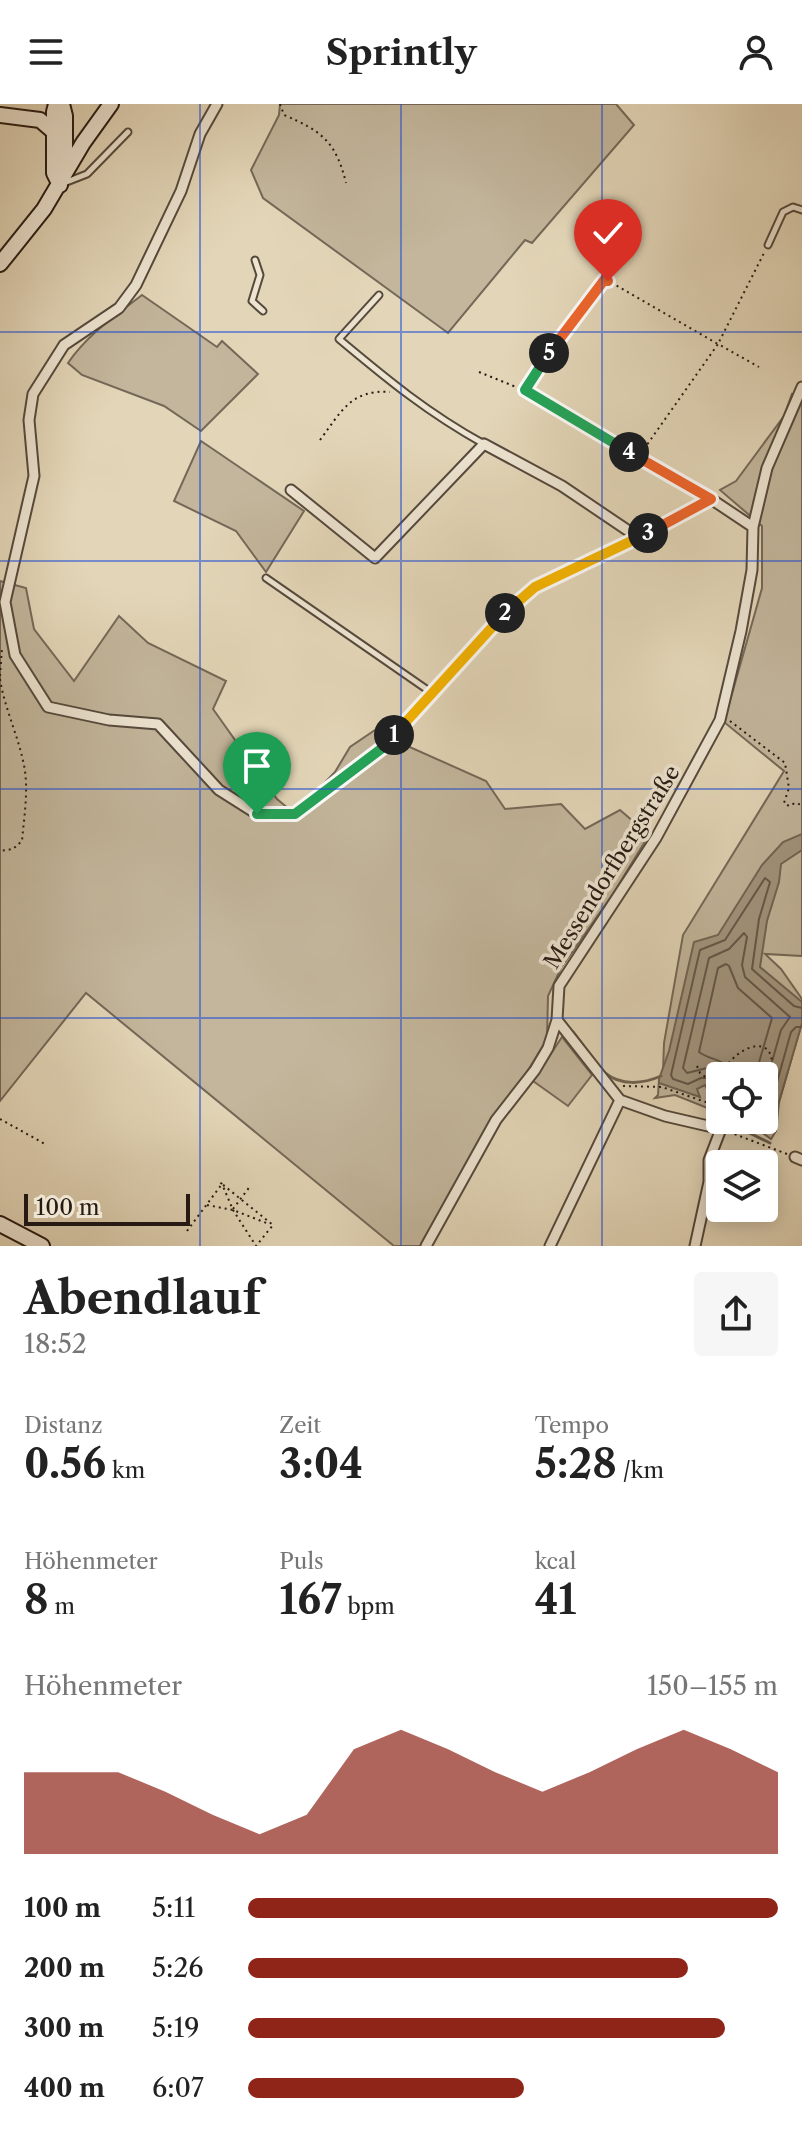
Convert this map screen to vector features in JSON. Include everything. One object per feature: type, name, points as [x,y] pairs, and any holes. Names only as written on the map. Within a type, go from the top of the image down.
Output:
[{"type":"main road","points":[[59,104],[54,132],[54,173],[62,179]]},
{"type":"main road","points":[[59,104],[65,116],[62,179]]},
{"type":"main road","points":[[0,264],[62,179],[111,104]]},
{"type":"main road","points":[[0,115],[40,120],[54,132]]},
{"type":"main road","points":[[0,1224],[42,1246]]},
{"type":"street","points":[[217,104],[200,134],[181,191],[136,285],[119,308],[64,345],[33,394],[29,420],[34,476],[5,602],[15,655],[48,707],[109,720],[158,724],[219,790],[257,814],[295,814],[381,749],[508,610],[535,587],[639,538],[711,499]]},
{"type":"street","points":[[557,342],[525,390],[753,527]]},
{"type":"street","name":"Messendorfbergstraße","points":[[426,1246],[496,1120],[548,1048],[557,1020],[559,986],[670,814],[722,714],[741,631],[752,570],[753,527],[767,468],[802,387]]},
{"type":"street","points":[[291,490],[375,558],[484,444],[562,486],[639,538]]},
{"type":"street","points":[[557,1020],[620,1100],[665,1116],[706,1126]]},
{"type":"street","points":[[550,1246],[620,1100]]},
{"type":"street","points":[[695,1246],[709,1182],[709,1160],[719,1134]]},
{"type":"lane","points":[[62,179],[87,174],[128,132]]},
{"type":"lane","points":[[768,245],[783,212],[793,207],[802,210]]},
{"type":"lane","points":[[255,260],[260,275],[252,301],[263,311]]},
{"type":"lane","points":[[379,295],[339,339],[402,392],[441,420],[484,444]]},
{"type":"lane","points":[[266,578],[433,694]]},
{"type":"path","points":[[280,104],[284,115],[321,133],[330,144],[346,183]]},
{"type":"path","points":[[647,462],[644,448],[718,344],[768,245]]},
{"type":"path","points":[[557,342],[605,279],[759,367]]},
{"type":"path","points":[[479,372],[525,390]]},
{"type":"path","points":[[320,440],[349,401],[378,391],[402,392]]},
{"type":"path","points":[[0,851],[13,849],[22,841],[26,796],[23,761],[3,702],[0,678],[2,648]]},
{"type":"path","points":[[722,714],[785,763],[789,788],[784,803],[789,806],[795,803],[802,805]]},
{"type":"path","points":[[731,1062],[739,1054],[757,1046],[767,1047],[772,1053],[773,1062]]},
{"type":"path","points":[[697,1066],[706,1077]]},
{"type":"path","points":[[606,1083],[662,1087],[706,1102]]},
{"type":"path","points":[[0,1119],[45,1144]]},
{"type":"path","points":[[734,1134],[799,1158]]},
{"type":"path","points":[[218,1181],[273,1225]]},
{"type":"path","points":[[187,1231],[222,1184]]},
{"type":"path","points":[[222,1184],[233,1210],[256,1246],[273,1225]]},
{"type":"path","points":[[233,1210],[251,1185]]},
{"type":"path","points":[[206,1205],[233,1210],[273,1225]]},
{"type":"shaded area","points":[[280,104],[616,104],[634,125],[532,243],[525,240],[448,333],[263,198],[251,170],[279,115]]},
{"type":"shaded area","points":[[142,295],[217,347],[222,341],[258,374],[201,431],[164,406],[82,375],[68,363],[93,335]]},
{"type":"shaded area","points":[[792,394],[802,400],[802,956],[765,954],[781,969],[802,999],[802,1023],[778,1112],[778,1062],[706,1062],[706,1107],[675,1095],[655,1098],[663,1072],[664,1043],[683,935],[784,771],[724,722],[762,588],[762,526],[720,490],[736,481],[784,416]]},
{"type":"shaded area","points":[[201,441],[304,511],[266,572],[236,531],[174,501]]},
{"type":"shaded area","points":[[0,581],[26,588],[34,629],[74,681],[119,616],[148,643],[226,681],[213,709],[277,799],[295,814],[335,772],[350,747],[378,728],[393,743],[403,744],[486,781],[505,809],[561,804],[585,829],[620,810],[649,835],[613,894],[561,968],[548,996],[547,1039],[422,1246],[394,1246],[86,993],[0,1101]]},
{"type":"shaded area","points":[[562,1037],[592,1075],[568,1106],[533,1081]]},
{"type":"water","points":[[802,834],[802,850],[781,864],[760,967],[802,1002],[802,1023],[778,1104],[778,1062],[706,1062],[706,1087],[697,1089],[700,1097],[659,1083],[694,942],[718,935],[762,865],[783,842]]},
{"type":"waterway","points":[[573,1032],[585,1048]]},
{"type":"waterway","points":[[605,1073],[618,1080],[632,1082],[661,1076]]},
{"type":"waterway","points":[[752,1134],[770,1143]]},
{"type":"route","points":[[257,814],[295,814],[381,749],[508,610],[535,587],[639,538],[711,499],[525,390],[557,342],[605,279],[608,281]]}]
